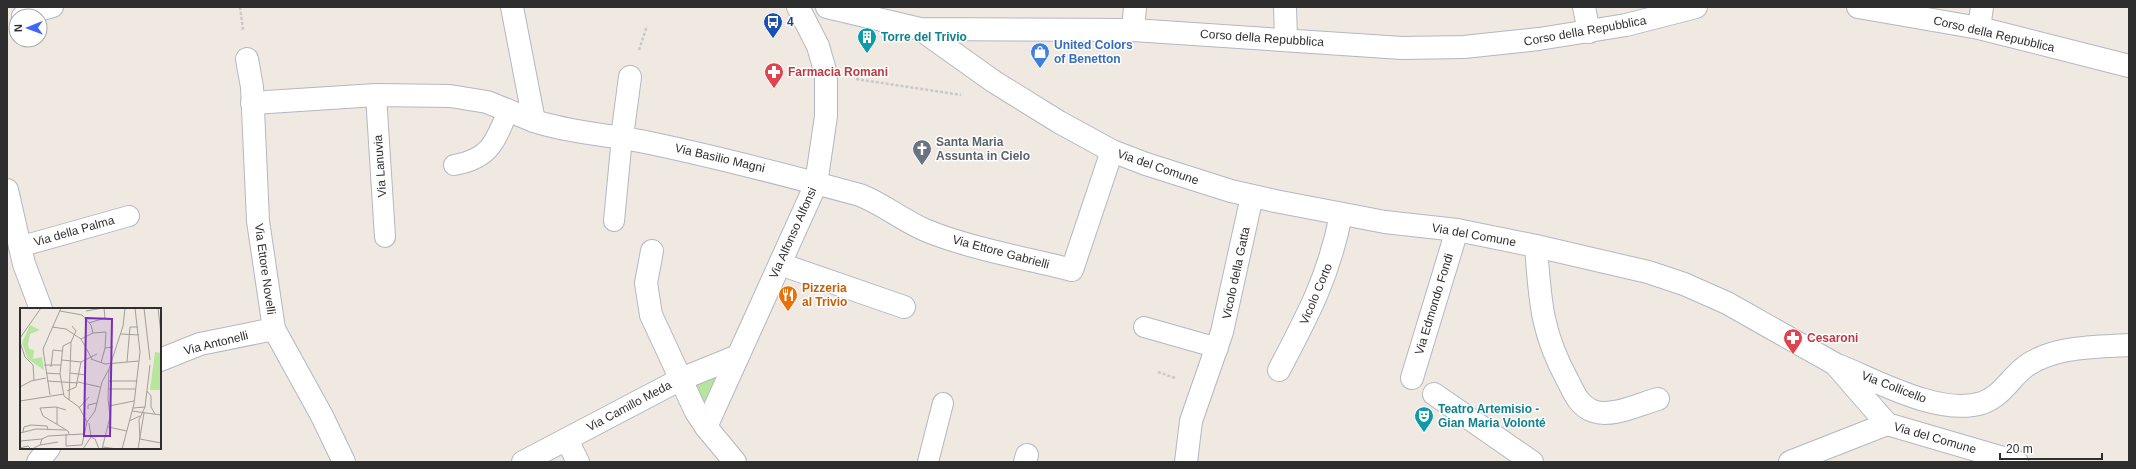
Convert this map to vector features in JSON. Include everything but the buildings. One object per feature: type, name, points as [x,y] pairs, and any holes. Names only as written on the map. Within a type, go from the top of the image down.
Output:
[{"type":"street","points":[[512,7],[534,120]]},
{"type":"street","name":"Via Alfonso Alfonsi","points":[[706,427],[816,184],[826,116],[826,74],[818,46],[798,7]]},
{"type":"street","name":"Corso della Repubblica","points":[[827,7],[920,29],[1133,30],[1286,39],[1376,47],[1427,48],[1504,44],[1589,32],[1696,7]]},
{"type":"street","points":[[1133,30],[1134,7]]},
{"type":"street","points":[[1285,7],[1286,39]]},
{"type":"street","points":[[1584,7],[1589,32]]},
{"type":"street","name":"Corso della Repubblica","points":[[1858,7],[1980,17],[2129,66]]},
{"type":"street","name":"Via del Comune","points":[[920,29],[993,81],[1072,130],[1112,151],[1146,164],[1252,196],[1341,214],[1457,230],[1536,246],[1636,269],[1684,284],[1727,303],[1835,364],[1887,424],[2017,462]]},
{"type":"street","name":"Via Ettore Novelli","points":[[247,59],[252,103],[256,200],[274,329],[316,404],[344,462]]},
{"type":"street","points":[[622,137],[630,78]]},
{"type":"street","points":[[252,103],[376,95]]},
{"type":"street","name":"Via Basilio Magni","points":[[376,95],[450,96],[475,99],[488,102],[534,120],[560,127],[622,137],[722,158],[816,184]]},
{"type":"street","name":"Via Ettore Gabrielli","points":[[816,184],[875,201],[924,229],[944,237],[1072,270],[1112,151]]},
{"type":"street","name":"Via della Palma","points":[[7,190],[19,247],[41,308]]},
{"type":"street","name":"Vicolo della Gatta","points":[[1186,462],[1192,421],[1218,348],[1230,302],[1252,196]]},
{"type":"street","name":"Vicolo Corto","points":[[1279,370],[1304,323],[1324,280],[1341,214]]},
{"type":"street","name":"Via Edmondo Fondi","points":[[1412,378],[1457,230]]},
{"type":"street","points":[[1536,246],[1541,308],[1546,332],[1559,365],[1580,402],[1593,411],[1601,412],[1616,411],[1658,399]]},
{"type":"street","points":[[652,251],[646,283],[651,315],[696,412],[706,427],[735,462]]},
{"type":"street","points":[[780,264],[904,307]]},
{"type":"street","name":"Via Antonelli","points":[[161,360],[200,344],[274,329]]},
{"type":"street","name":"Via Collicello","points":[[1835,364],[1906,394],[1940,403],[1964,405],[1981,403],[1991,399],[2003,391],[2025,367],[2046,356],[2067,351],[2129,345]]},
{"type":"street","name":"Via Camillo Meda","points":[[523,462],[681,379],[738,356]]},
{"type":"street","points":[[1434,394],[1532,462]]},
{"type":"street","points":[[1790,462],[1887,424]]},
{"type":"street","points":[[567,440],[578,462]]},
{"type":"street","points":[[38,462],[48,449]]},
{"type":"lane","name":"Via Lanuvia","points":[[376,95],[384,237]]},
{"type":"lane","points":[[454,166],[476,160],[491,148],[508,111]]},
{"type":"lane","points":[[614,221],[622,137]]},
{"type":"lane","name":"Via della Palma","points":[[19,247],[129,216]]},
{"type":"lane","points":[[1144,327],[1218,348]]},
{"type":"lane","points":[[928,462],[943,403]]},
{"type":"path","points":[[826,74],[960,96],[993,81]]},
{"type":"green space","points":[[724,369],[705,413],[691,381]]},
{"type":"place","name":"4","points":[[773,39]]},
{"type":"place","name":"Torre del Trivio","points":[[867,54]]},
{"type":"place","name":"United Colors of Benetton","points":[[1040,69]]},
{"type":"place","name":"Farmacia Romani","points":[[774,89]]},
{"type":"place","name":"Santa Maria Assunta in Cielo","points":[[922,166]]},
{"type":"place","name":"Pizzeria al Trivio","points":[[788,312]]},
{"type":"place","name":"Cesaroni","points":[[1793,355]]},
{"type":"place","name":"Teatro Artemisio - Gian Maria Volonté","points":[[1424,433]]}]
